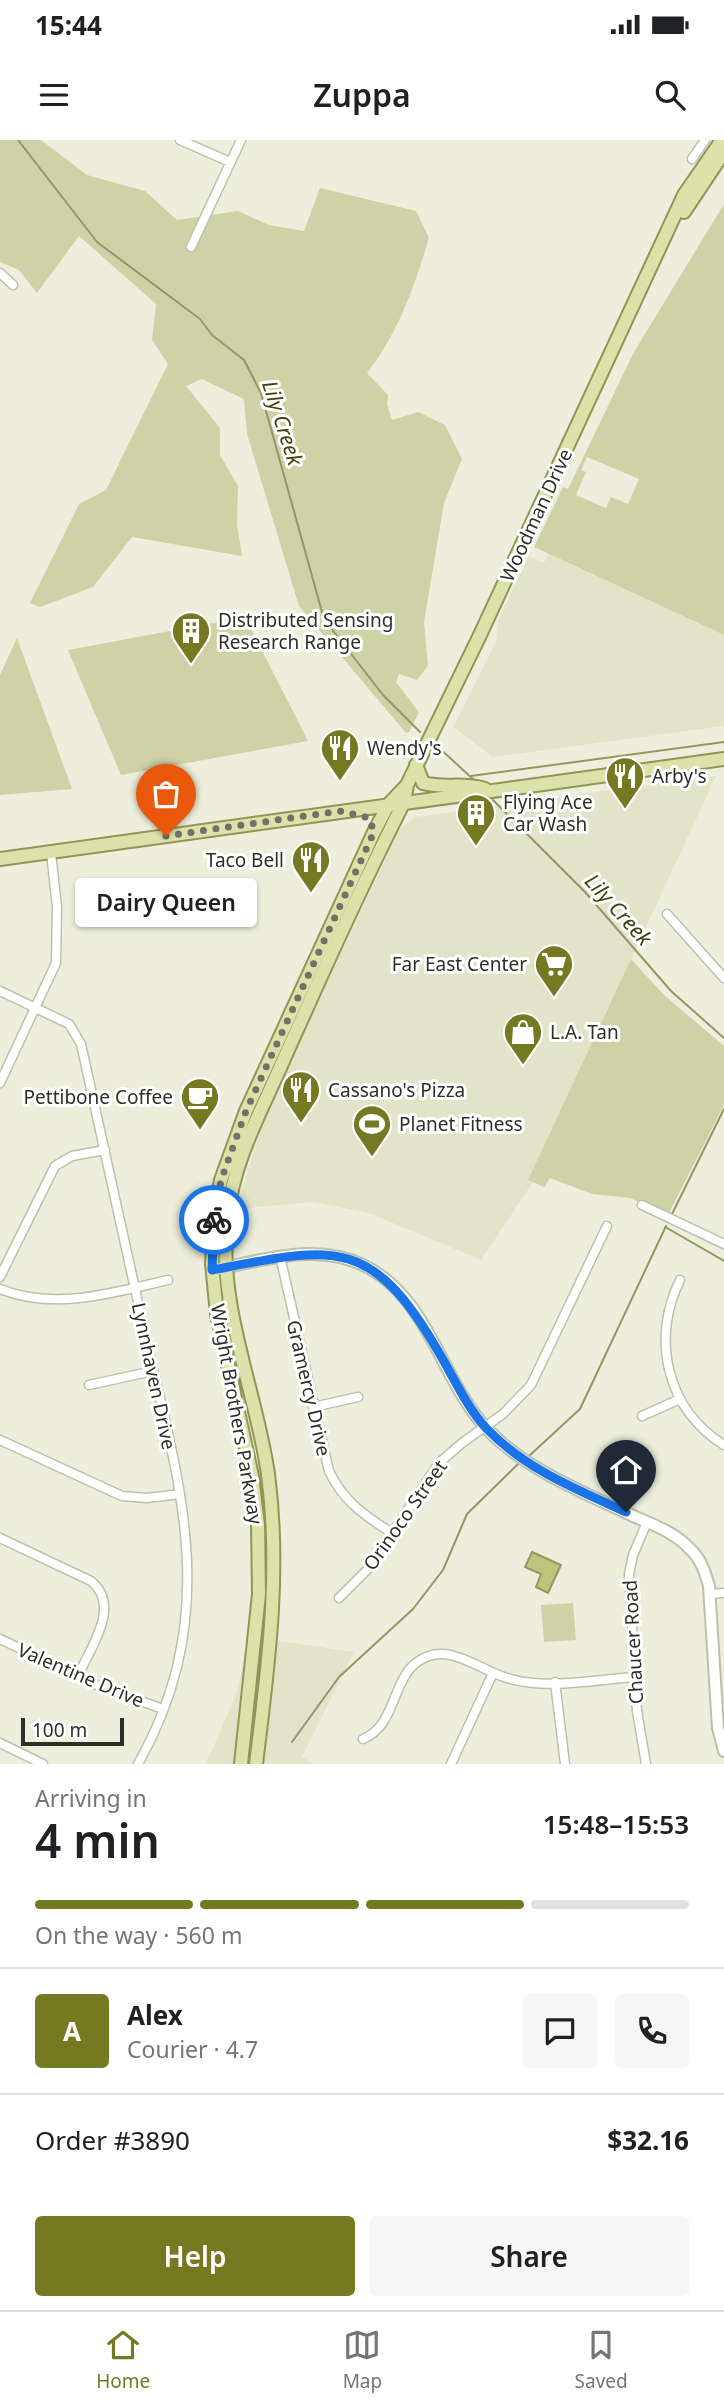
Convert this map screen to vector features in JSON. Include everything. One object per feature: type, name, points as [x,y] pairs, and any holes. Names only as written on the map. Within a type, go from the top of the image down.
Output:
[{"type":"main road","name":"Woodman Drive","points":[[407,785],[687,189],[722,140]]},
{"type":"main road","name":"Woodman Drive","points":[[663,244],[724,152]]},
{"type":"main road","points":[[0,859],[724,759]]},
{"type":"main road","points":[[416,765],[423,783],[446,787],[470,784],[489,790]]},
{"type":"main road","name":"Wright Brothers Parkway","points":[[241,1764],[259,1594],[258,1525],[252,1476],[217,1314],[212,1270],[216,1207],[235,1137],[374,832],[407,785]]},
{"type":"main road","name":"Wright Brothers Parkway","points":[[256,1764],[273,1607],[274,1522],[267,1471],[226,1268],[227,1219],[232,1185],[242,1152],[364,886],[395,804]]},
{"type":"main road","points":[[340,811],[369,818],[374,832]]},
{"type":"street","points":[[180,140],[229,162]]},
{"type":"street","points":[[191,247],[241,140]]},
{"type":"street","points":[[692,159],[705,140]]},
{"type":"street","points":[[0,273],[13,285]]},
{"type":"street","points":[[0,1083],[53,972],[57,955],[57,907],[51,853]]},
{"type":"street","points":[[667,914],[724,978]]},
{"type":"street","name":"Lynnhaven Drive","points":[[0,991],[69,1024],[77,1033],[180,1494],[188,1547],[189,1592],[179,1659],[163,1709],[138,1764]]},
{"type":"street","points":[[0,1277],[55,1166],[72,1156],[104,1150]]},
{"type":"street","points":[[642,1205],[724,1244]]},
{"type":"street","name":"Orinoco Street","points":[[338,1598],[362,1577],[439,1463],[513,1405],[538,1373],[607,1226]]},
{"type":"street","points":[[212,1270],[280,1256],[315,1253],[340,1257],[366,1267],[390,1283],[414,1311],[485,1427],[534,1468],[681,1540],[695,1554],[706,1575],[710,1594],[718,1728],[724,1751]]},
{"type":"street","name":"Gramercy Drive","points":[[280,1256],[324,1459],[334,1483],[355,1508],[392,1533]]},
{"type":"street","points":[[0,1289],[36,1299],[69,1300],[168,1280]]},
{"type":"street","points":[[680,1280],[668,1309],[665,1336],[668,1368],[680,1399],[708,1433],[724,1445]]},
{"type":"street","points":[[89,1385],[153,1371]]},
{"type":"street","points":[[313,1406],[358,1396]]},
{"type":"street","points":[[642,1416],[680,1399]]},
{"type":"street","points":[[0,1440],[122,1496],[148,1498],[180,1494]]},
{"type":"street","name":"Chaucer Road","points":[[646,1764],[635,1677],[629,1574],[633,1555],[647,1522]]},
{"type":"street","points":[[0,1538],[83,1577],[100,1590],[105,1605],[103,1620],[78,1676]]},
{"type":"street","points":[[710,1594],[724,1594]]},
{"type":"street","name":"Valentine Drive","points":[[0,1639],[78,1676],[163,1709]]},
{"type":"street","points":[[363,1739],[380,1728],[408,1672],[421,1659],[437,1653],[452,1655],[518,1681],[555,1682],[635,1677]]},
{"type":"street","points":[[451,1764],[493,1673]]},
{"type":"street","points":[[555,1682],[565,1764]]},
{"type":"street","points":[[0,1743],[43,1764]]},
{"type":"shaded area","points":[[0,140],[41,140],[87,175],[145,191],[177,220],[238,211],[269,225],[304,231],[320,188],[416,211],[429,238],[397,325],[367,373],[388,395],[387,404],[392,420],[418,412],[445,425],[462,459],[444,503],[424,622],[428,666],[417,680],[399,674],[396,682],[419,712],[409,732],[406,733],[299,606],[247,434],[244,399],[202,379],[186,386],[220,428],[220,455],[238,486],[237,524],[242,556],[132,537],[93,587],[40,607],[30,603],[79,504],[106,490],[168,364],[152,340],[156,304],[79,236],[37,293],[19,270],[0,262]]},
{"type":"shaded area","points":[[724,204],[724,635],[534,547],[563,487],[568,489],[634,352]],"holes":[[[587,457],[639,479],[628,504],[611,497],[606,508],[576,495],[586,472],[581,470]]]},
{"type":"shaded area","points":[[548,554],[724,635],[724,726],[493,757],[453,727],[496,641],[498,620],[529,556],[544,563]]},
{"type":"shaded area","points":[[245,617],[308,741],[121,775],[68,650]]},
{"type":"shaded area","points":[[17,638],[72,789],[0,795],[0,675]]},
{"type":"shaded area","points":[[716,776],[529,1180],[533,1182],[481,1260],[369,1213],[313,1202],[236,1209],[266,1112],[400,829],[415,817]]},
{"type":"shaded area","points":[[631,959],[664,995],[724,1046],[724,1105],[668,1215],[630,1198],[592,1194],[550,1178],[544,1187],[528,1180]]},
{"type":"shaded area","points":[[532,1552],[561,1565],[548,1593],[536,1587],[541,1574],[525,1567]]},
{"type":"shaded area","points":[[573,1603],[576,1640],[544,1642],[541,1605]]},
{"type":"shaded area","points":[[280,1641],[354,1652],[302,1757],[314,1764],[206,1764],[237,1692],[247,1643]]},
{"type":"waterway","name":"Lily Creek","points":[[18,140],[97,242],[200,319],[212,335],[244,360],[261,393],[324,619],[383,695],[420,732]]},
{"type":"waterway","points":[[471,776],[724,742]]},
{"type":"waterway","name":"Lily Creek","points":[[436,745],[475,781]]},
{"type":"waterway","name":"Lily Creek","points":[[493,800],[585,892],[671,991],[724,1038]]},
{"type":"waterway","name":"Lily Creek","points":[[672,1214],[724,1109]]},
{"type":"waterway","points":[[529,1456],[580,1409],[666,1226]]},
{"type":"waterway","points":[[667,1228],[724,1261]]},
{"type":"waterway","points":[[292,1742],[339,1677],[413,1609],[443,1570],[467,1514],[518,1464]]},
{"type":"way so far","points":[[166,836],[340,811],[364,815],[373,823],[374,832],[355,880],[235,1137],[221,1180],[214,1220]]},
{"type":"place","name":"Distributed Sensing Research Range","points":[[191,665]]},
{"type":"place","name":"Wendy's","points":[[340,782]]},
{"type":"place","name":"Arby's","points":[[625,810]]},
{"type":"place","name":"Dairy Queen","points":[[166,836]]},
{"type":"place","name":"Flying Ace Car Wash","points":[[476,847]]},
{"type":"place","name":"Taco Bell","points":[[311,894]]},
{"type":"place","name":"Far East Center","points":[[554,998]]},
{"type":"place","name":"L.A. Tan","points":[[523,1066]]},
{"type":"place","name":"Cassano's Pizza","points":[[301,1124]]},
{"type":"place","name":"Pettibone Coffee","points":[[200,1131]]},
{"type":"place","name":"Planet Fitness","points":[[372,1158]]},
{"type":"route","points":[[214,1220],[212,1270],[288,1255],[315,1253],[353,1261],[377,1273],[407,1301],[485,1427],[534,1468],[626,1512]]}]
